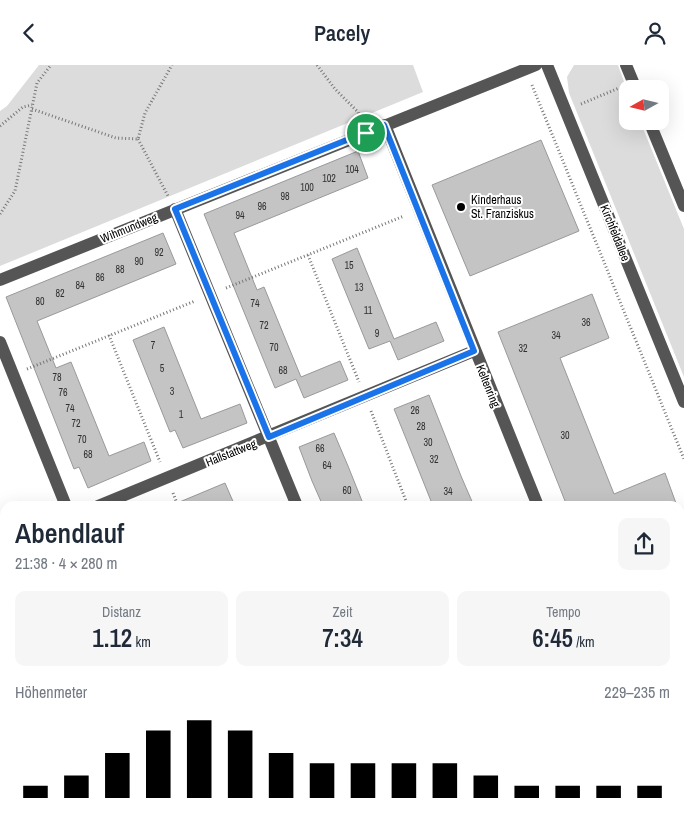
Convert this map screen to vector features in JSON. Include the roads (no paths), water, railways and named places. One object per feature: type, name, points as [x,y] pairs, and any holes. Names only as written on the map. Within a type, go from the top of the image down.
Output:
[{"type":"street","name":"Kirchfeldallee","points":[[547,65],[684,402]]},
{"type":"street","points":[[626,65],[632,80]]},
{"type":"street","name":"Wihmundweg","points":[[0,280],[531,67]]},
{"type":"street","name":"Keltenring","points":[[384,125],[536,501]]},
{"type":"street","points":[[653,130],[684,206]]},
{"type":"street","points":[[175,209],[295,501]]},
{"type":"street","points":[[0,342],[64,501]]},
{"type":"street","name":"Hallstattweg","points":[[111,501],[474,351]]},
{"type":"place","name":"Kinderhaus St. Franziskus","points":[[461,207]]}]
